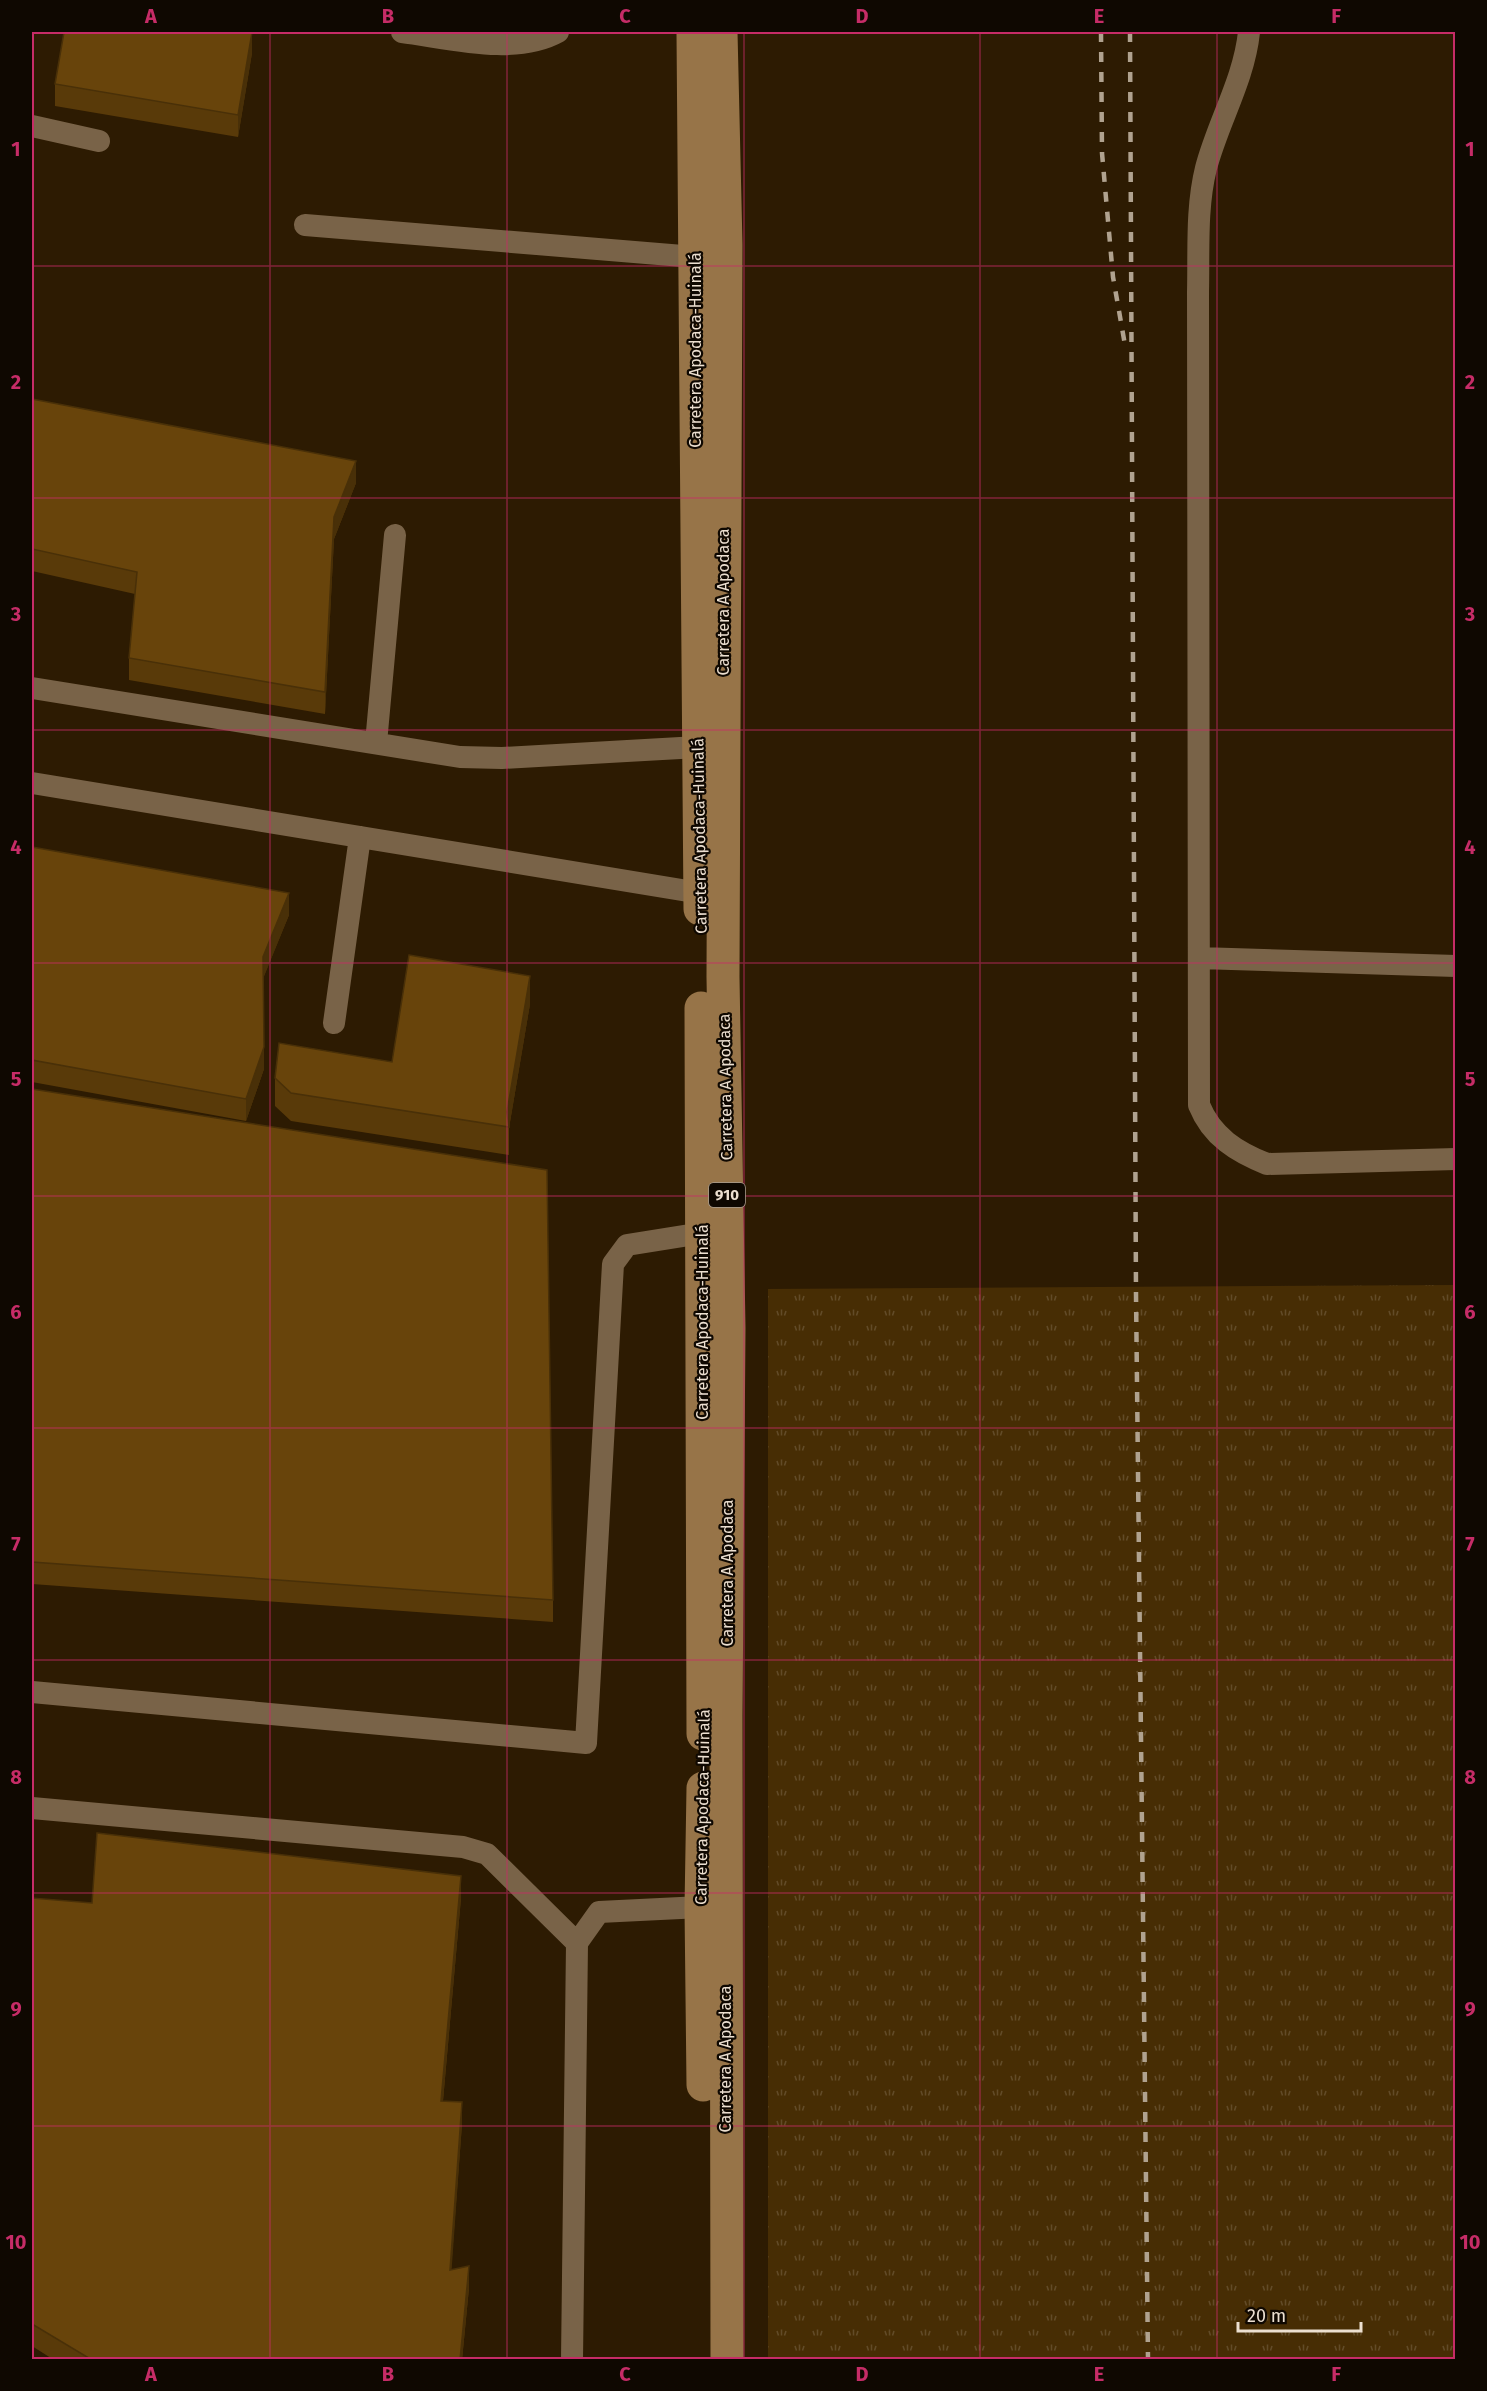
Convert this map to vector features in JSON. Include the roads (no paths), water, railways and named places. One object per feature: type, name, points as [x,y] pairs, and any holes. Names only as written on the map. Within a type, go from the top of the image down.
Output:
[{"type":"main road","name":"Carretera Apodaca-Huinalá","points":[[693,32],[702,1233],[703,1806],[701,1907],[705,2360]]},
{"type":"main road","name":"Carretera A Apodaca","points":[[721,32],[726,245],[723,977],[729,1328],[726,1738],[727,2360]]},
{"type":"lane","points":[[402,32],[505,45],[532,42],[558,32]]},
{"type":"lane","points":[[1249,32],[1243,62],[1206,168],[1200,208],[1198,292],[1199,1105],[1205,1121],[1222,1139],[1244,1155],[1267,1164],[1455,1159]]},
{"type":"lane","points":[[32,126],[99,141]]},
{"type":"lane","points":[[305,225],[694,257]]},
{"type":"lane","points":[[376,743],[396,535]]},
{"type":"lane","points":[[32,688],[460,756],[502,758],[698,747]]},
{"type":"lane","points":[[32,783],[700,893]]},
{"type":"lane","points":[[334,1023],[360,837]]},
{"type":"lane","points":[[1199,958],[1455,966]]},
{"type":"lane","points":[[32,1692],[586,1743],[612,1264],[627,1245],[702,1233]]},
{"type":"lane","points":[[32,1808],[463,1847],[487,1854],[577,1943]]},
{"type":"lane","points":[[572,2360],[577,1943],[599,1912],[701,1907]]},
{"type":"railway","points":[[1101,32],[1102,153],[1113,277],[1125,345]]},
{"type":"railway","points":[[1130,32],[1136,1294],[1148,2360]]}]
